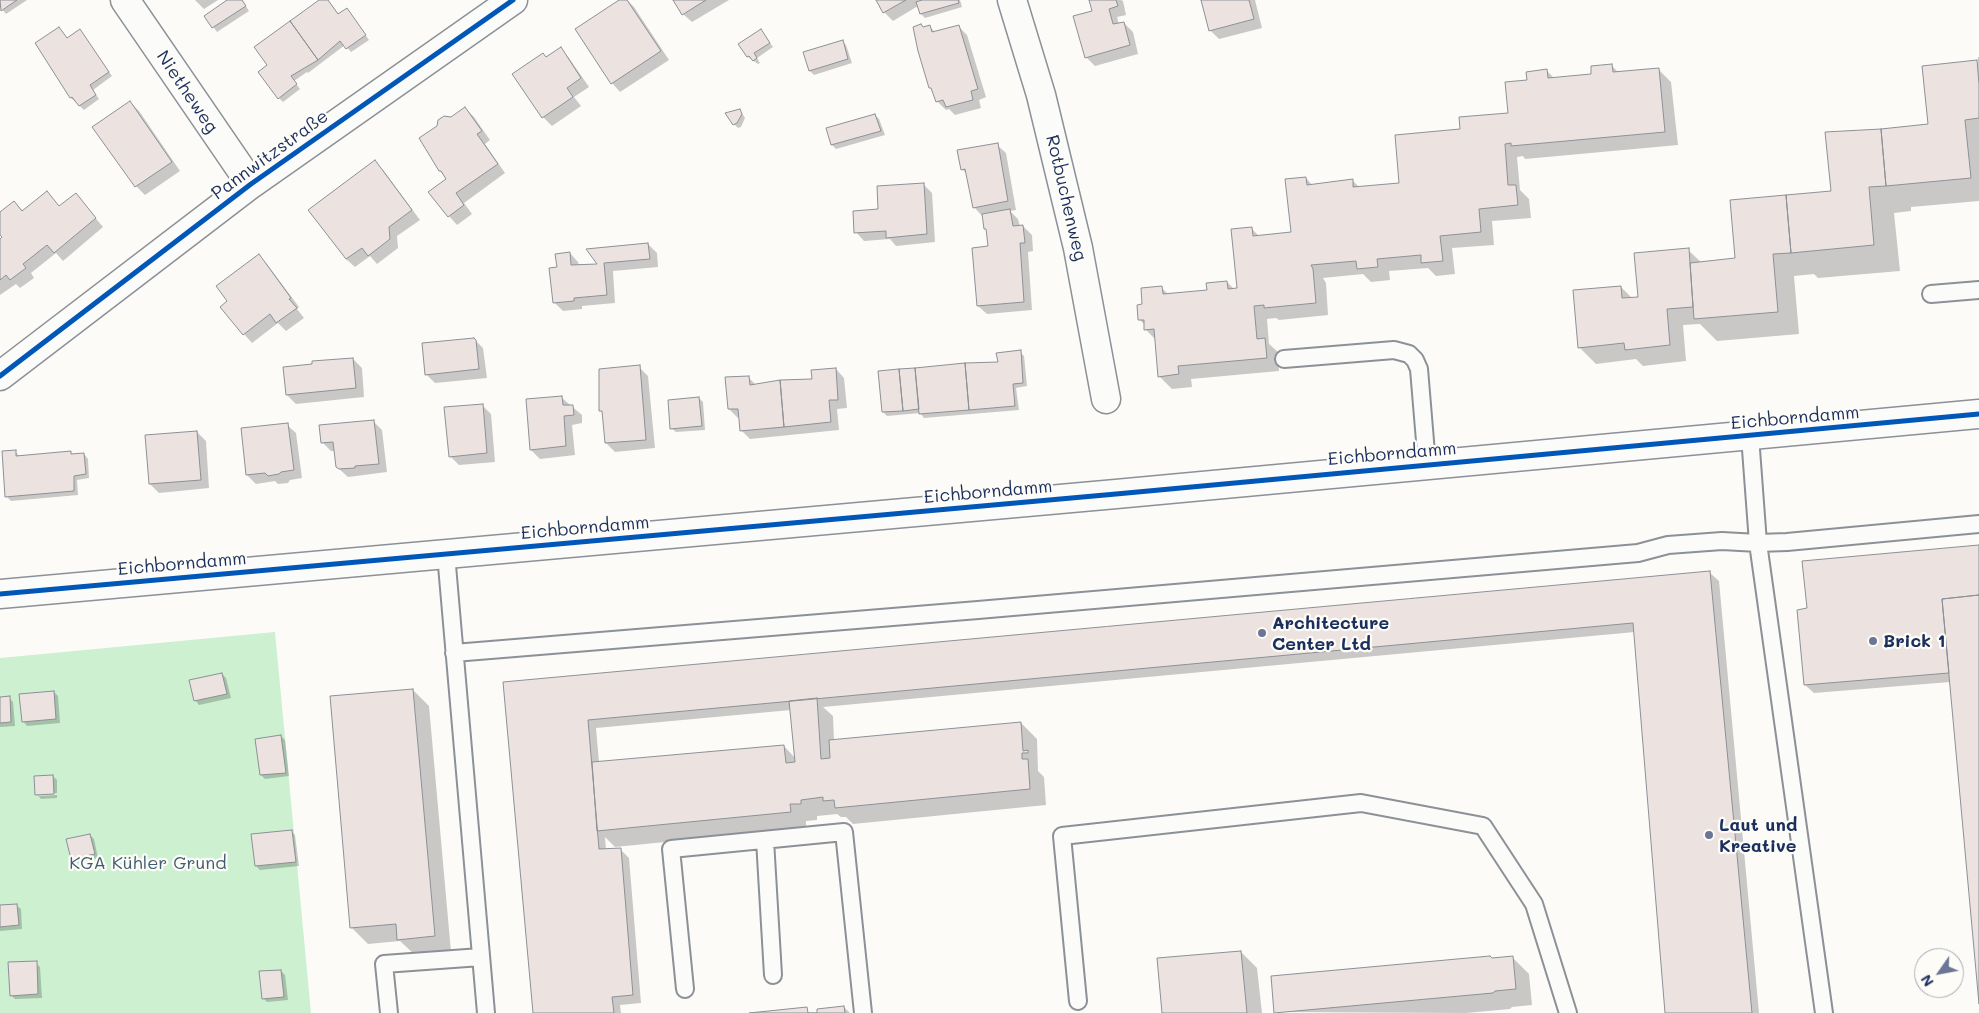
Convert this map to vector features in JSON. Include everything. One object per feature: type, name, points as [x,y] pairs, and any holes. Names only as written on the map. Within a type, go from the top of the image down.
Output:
[{"type":"main road","name":"Nietheweg","points":[[125,0],[250,184]]},
{"type":"main road","name":"Pannwitzstraße","points":[[0,376],[250,184],[512,0]]},
{"type":"main road","name":"Rotbuchenweg","points":[[1012,0],[1041,95],[1078,248],[1106,399]]},
{"type":"main road","name":"Eichborndamm","points":[[0,594],[1979,414]]},
{"type":"lane","points":[[1931,294],[1979,290]]},
{"type":"lane","points":[[1284,359],[1394,350],[1408,354],[1415,360],[1419,369],[1427,465]]},
{"type":"lane","points":[[1750,436],[1758,543],[1824,1013]]},
{"type":"lane","points":[[454,652],[978,610],[1618,555],[1638,553],[1676,544],[1722,541],[1758,543],[1979,524]]},
{"type":"lane","points":[[446,554],[486,1013]]},
{"type":"lane","points":[[1078,1001],[1062,836],[1362,803],[1483,826],[1534,904],[1568,1013]]},
{"type":"lane","points":[[685,989],[671,849],[844,832],[863,1013]]},
{"type":"lane","points":[[765,840],[773,975]]},
{"type":"lane","points":[[390,1013],[384,964],[481,957]]},
{"type":"green space","name":"KGA Kühler Grund","points":[[275,632],[311,1013],[0,1013],[0,658]]},
{"type":"building","points":[[0,0],[17,0],[1,11]]},
{"type":"building","points":[[227,0],[242,0],[246,6],[212,28],[204,16]]},
{"type":"building","points":[[319,0],[328,0],[338,14],[347,8],[366,35],[346,49],[340,41],[318,60],[290,21]]},
{"type":"building","points":[[619,0],[627,0],[661,51],[611,84],[575,29]]},
{"type":"building","points":[[673,0],[706,0],[682,15]]},
{"type":"building","points":[[876,0],[906,0],[883,13]]},
{"type":"building","points":[[922,0],[958,0],[959,3],[920,14],[916,2]]},
{"type":"building","points":[[1089,0],[1116,0],[1118,6],[1109,9],[1113,24],[1124,22],[1130,45],[1085,58],[1073,16],[1092,11]]},
{"type":"building","points":[[1201,0],[1249,0],[1254,19],[1209,31]]},
{"type":"building","points":[[290,21],[318,60],[291,76],[297,84],[278,99],[258,72],[267,65],[254,47]]},
{"type":"building","points":[[921,24],[923,27],[930,25],[932,32],[959,25],[978,89],[971,91],[973,100],[946,107],[943,100],[936,102],[931,88],[929,88],[913,27]]},
{"type":"building","points":[[59,27],[67,38],[80,29],[109,72],[90,85],[96,95],[79,106],[72,97],[70,98],[35,43]]},
{"type":"building","points":[[761,29],[770,43],[754,53],[757,58],[753,61],[749,56],[747,57],[738,44]]},
{"type":"building","points":[[843,40],[848,59],[809,71],[803,52]]},
{"type":"building","points":[[561,47],[581,78],[567,88],[573,97],[542,118],[512,74],[543,53],[546,57]]},
{"type":"building","points":[[1977,60],[1979,118],[1965,120],[1971,178],[1886,186],[1881,129],[1928,124],[1922,66]]},
{"type":"building","points":[[1612,64],[1613,72],[1659,68],[1665,132],[1511,146],[1511,143],[1505,144],[1508,185],[1516,185],[1518,205],[1479,209],[1481,232],[1440,236],[1443,261],[1421,263],[1421,255],[1377,259],[1378,267],[1357,269],[1356,261],[1311,265],[1316,303],[1264,308],[1264,305],[1254,306],[1257,339],[1265,338],[1267,358],[1178,366],[1179,374],[1158,377],[1154,329],[1144,330],[1144,320],[1138,320],[1137,305],[1142,304],[1141,288],[1162,286],[1163,294],[1207,290],[1206,283],[1227,281],[1228,289],[1237,288],[1231,229],[1252,227],[1253,236],[1291,232],[1285,179],[1306,177],[1307,185],[1353,179],[1353,187],[1399,183],[1395,135],[1460,129],[1459,117],[1508,113],[1505,82],[1527,80],[1526,72],[1547,69],[1548,78],[1591,74],[1591,66]]},
{"type":"building","points":[[130,101],[172,162],[135,187],[92,127]]},
{"type":"building","points":[[465,107],[482,131],[477,134],[498,164],[456,193],[464,205],[448,217],[428,192],[446,179],[419,138],[437,126],[438,120],[444,116],[451,117]]},
{"type":"building","points":[[740,109],[742,114],[737,123],[733,125],[725,113]]},
{"type":"building","points":[[875,114],[881,131],[831,145],[826,128]]},
{"type":"building","points":[[1881,129],[1886,186],[1869,187],[1874,245],[1791,253],[1786,195],[1831,191],[1825,132]]},
{"type":"building","points":[[998,143],[1008,201],[973,208],[965,169],[961,170],[957,150]]},
{"type":"building","points":[[375,160],[412,210],[389,227],[390,239],[368,256],[362,248],[346,259],[308,210]]},
{"type":"building","points":[[924,183],[927,234],[886,238],[886,231],[854,233],[853,211],[878,209],[877,186]]},
{"type":"building","points":[[47,191],[59,206],[76,193],[96,218],[54,253],[47,245],[23,264],[26,268],[10,280],[6,275],[0,280],[0,239],[2,237],[0,235],[0,212],[14,201],[22,211]]},
{"type":"building","points":[[1786,195],[1791,253],[1773,254],[1778,312],[1694,319],[1690,263],[1735,258],[1730,200]]},
{"type":"building","points":[[1010,209],[1013,226],[1023,225],[1025,243],[1020,243],[1024,302],[977,306],[972,248],[988,246],[982,214]]},
{"type":"building","points":[[648,243],[650,259],[604,263],[607,295],[574,298],[574,301],[553,303],[549,268],[557,267],[555,254],[570,252],[571,265],[597,264],[586,249]]},
{"type":"building","points":[[1689,248],[1693,307],[1667,309],[1670,345],[1625,350],[1624,343],[1578,348],[1573,290],[1621,286],[1622,298],[1638,297],[1634,253]]},
{"type":"building","points":[[259,254],[297,308],[276,323],[270,314],[243,335],[220,307],[227,301],[216,286]]},
{"type":"building","points":[[474,338],[476,340],[479,369],[425,375],[422,343]]},
{"type":"building","points":[[1021,350],[1023,383],[1013,384],[1015,406],[969,410],[965,363],[998,362],[996,353]]},
{"type":"building","points":[[353,358],[356,388],[286,395],[283,367],[312,364],[312,361]]},
{"type":"building","points":[[965,363],[969,410],[919,414],[915,368]]},
{"type":"building","points":[[640,365],[646,440],[605,443],[602,411],[599,411],[599,369]]},
{"type":"building","points":[[836,368],[838,400],[829,400],[831,422],[784,427],[780,380],[812,379],[811,370]]},
{"type":"building","points":[[915,368],[919,409],[903,411],[899,369]]},
{"type":"building","points":[[899,369],[903,411],[882,412],[878,371]]},
{"type":"building","points":[[749,376],[750,385],[780,380],[784,427],[740,431],[738,409],[728,409],[725,377]]},
{"type":"building","points":[[562,396],[563,405],[573,405],[574,415],[564,416],[566,446],[530,450],[526,399]]},
{"type":"building","points":[[699,397],[702,426],[670,429],[668,400]]},
{"type":"building","points":[[483,404],[487,453],[449,457],[444,407]]},
{"type":"building","points":[[374,420],[379,464],[355,466],[355,468],[339,469],[336,467],[333,442],[321,443],[319,425]]},
{"type":"building","points":[[288,423],[294,470],[268,476],[265,473],[246,475],[241,428]]},
{"type":"building","points":[[197,431],[201,480],[149,484],[145,435]]},
{"type":"building","points":[[16,450],[16,456],[71,451],[71,454],[84,453],[86,474],[74,476],[74,491],[5,497],[2,451]]},
{"type":"building","name":"Brick 1","points":[[1979,545],[1979,595],[1942,599],[1949,673],[1804,685],[1797,610],[1807,608],[1802,561]]},
{"type":"building","points":[[1710,571],[1752,1013],[1665,1013],[1633,623],[588,720],[599,849],[621,848],[633,995],[612,997],[614,1013],[533,1013],[503,682]]},
{"type":"building","points":[[1979,595],[1979,1004],[1942,599]]},
{"type":"building","points":[[222,673],[227,694],[194,701],[189,680]]},
{"type":"building","points":[[413,689],[435,936],[397,940],[396,924],[350,928],[330,696]]},
{"type":"building","points":[[54,691],[56,719],[22,722],[19,694]]},
{"type":"building","points":[[10,696],[11,722],[0,723],[0,697]]},
{"type":"building","points":[[817,698],[821,759],[830,758],[829,740],[1021,722],[1023,751],[1028,750],[1028,753],[1022,753],[1022,759],[1028,759],[1030,789],[835,808],[834,800],[823,801],[823,797],[801,800],[801,804],[790,804],[791,812],[597,831],[592,762],[784,745],[786,763],[795,762],[789,701]]},
{"type":"building","points":[[281,735],[286,773],[260,775],[255,739]]},
{"type":"building","points":[[53,775],[54,794],[35,795],[34,776]]},
{"type":"building","points":[[292,830],[296,862],[255,866],[251,834]]},
{"type":"building","points":[[90,834],[95,854],[71,859],[66,839]]},
{"type":"building","points":[[17,904],[19,925],[0,927],[0,905]]},
{"type":"building","points":[[1241,951],[1247,1013],[1162,1013],[1157,958]]},
{"type":"building","points":[[1490,956],[1492,958],[1513,956],[1516,989],[1495,991],[1493,993],[1274,1013],[1271,976]]},
{"type":"building","points":[[37,961],[38,994],[10,996],[8,962]]},
{"type":"building","points":[[281,970],[284,997],[262,999],[259,971]]},
{"type":"building","points":[[844,1006],[845,1013],[817,1013],[817,1009]]},
{"type":"building","points":[[807,1007],[808,1013],[749,1013]]},
{"type":"cycle path","points":[[0,376],[251,184],[513,0]]},
{"type":"cycle path","points":[[0,594],[1979,414]]},
{"type":"place","name":"Architecture Center Ltd","points":[[1262,633]]},
{"type":"place","name":"Brick 1","points":[[1873,641]]},
{"type":"place","name":"Laut und Kreative","points":[[1709,835]]}]
